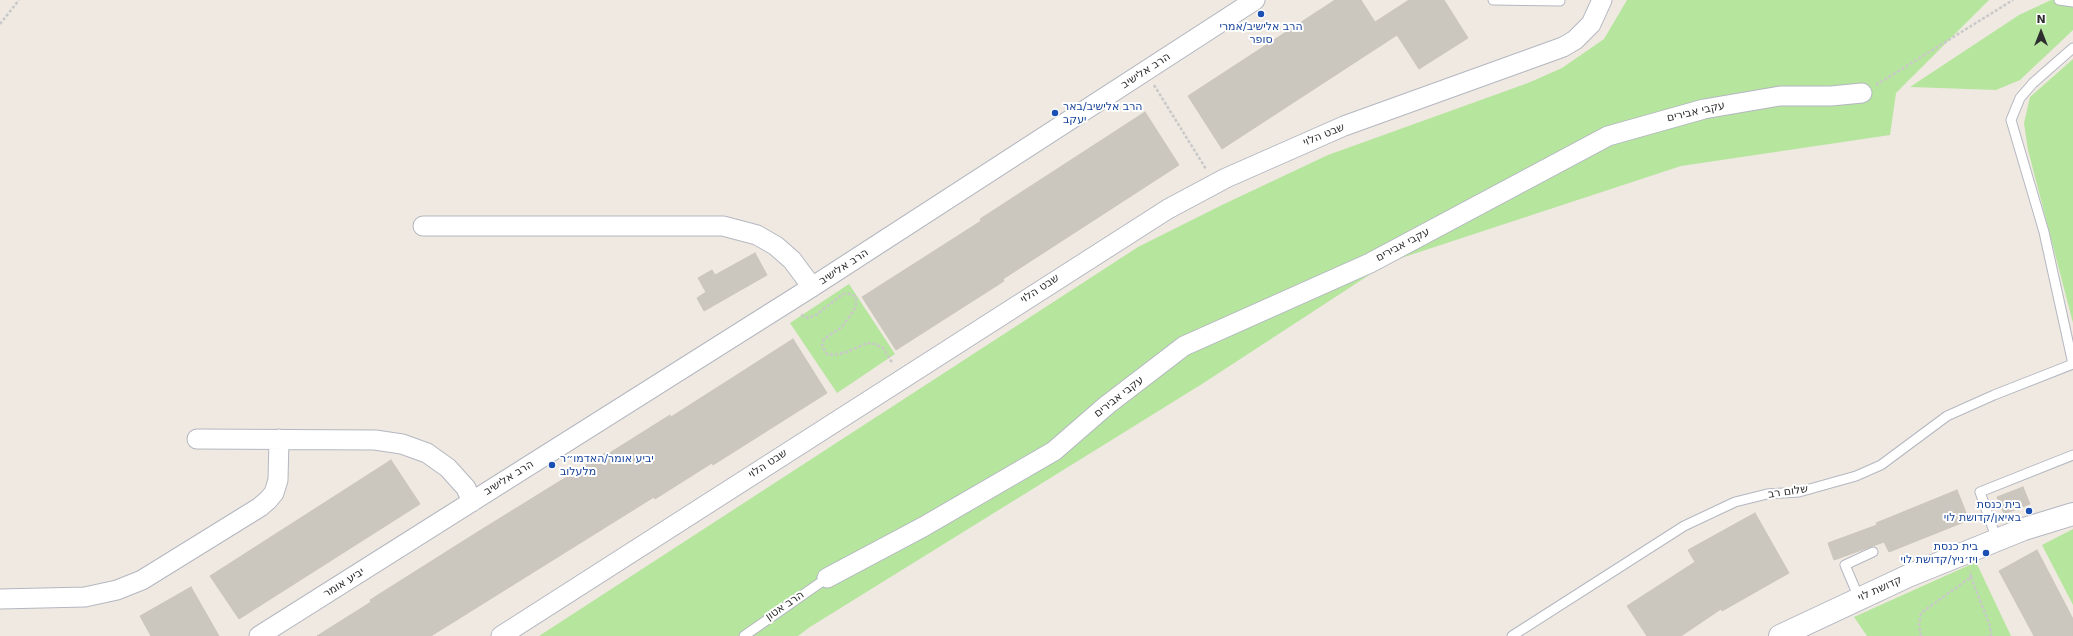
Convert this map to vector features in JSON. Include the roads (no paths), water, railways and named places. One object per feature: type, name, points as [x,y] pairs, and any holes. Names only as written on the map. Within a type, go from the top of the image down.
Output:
[{"type":"street","name":"הרב אלישיב","points":[[430,529],[812,287],[1255,0]]},
{"type":"street","name":"שבט הלוי","points":[[501,636],[1139,226],[1216,184],[1285,151],[1344,126],[1563,47],[1579,36],[1591,24],[1602,0]]},
{"type":"street","name":"עקבי אבירים","points":[[827,578],[923,527],[1054,451],[1107,405],[1184,346],[1370,263],[1608,136],[1704,109],[1780,96],[1831,96],[1862,93]]},
{"type":"street","points":[[422,226],[723,226],[757,235],[776,246],[792,260],[812,287]]},
{"type":"street","points":[[197,439],[375,440],[415,448],[438,460],[448,468],[466,488],[472,502]]},
{"type":"street","points":[[0,598],[85,598],[117,590],[142,580],[260,507],[268,500],[274,493],[278,480],[279,439]]},
{"type":"street","name":"קדושת לוי","points":[[1780,636],[1859,598],[1966,552],[2073,514]]},
{"type":"street","name":"יביע אומר","points":[[259,636],[430,529]]},
{"type":"lane","points":[[1492,0],[1560,1]]},
{"type":"lane","points":[[2059,0],[2073,2]]},
{"type":"lane","points":[[2073,48],[2033,83],[2020,98],[2011,120],[2044,232],[2073,364]]},
{"type":"lane","name":"שלום רב","points":[[1512,636],[1684,526],[1736,502],[1767,494],[1799,492],[1856,476],[1881,465],[1947,416],[1994,395],[2073,364]]},
{"type":"lane","points":[[1997,540],[1980,492],[2073,455]]},
{"type":"lane","points":[[1859,598],[1845,565],[1873,552]]},
{"type":"lane","name":"הרב אטון","points":[[744,636],[827,578]]},
{"type":"place","name":"הרב אלישיב/אמרי סופר","points":[[1261,14]]},
{"type":"place","name":"הרב אלישיב/באר יעקב","points":[[1055,113]]},
{"type":"place","name":"יביע אומר/האדמו״ר מלעלוב","points":[[552,465]]},
{"type":"place","name":"בית כנסת באיאן/קדושת לוי","points":[[2029,511]]},
{"type":"place","name":"בית כנסת ויז׳ניץ/קדושת לוי","points":[[1986,553]]}]
